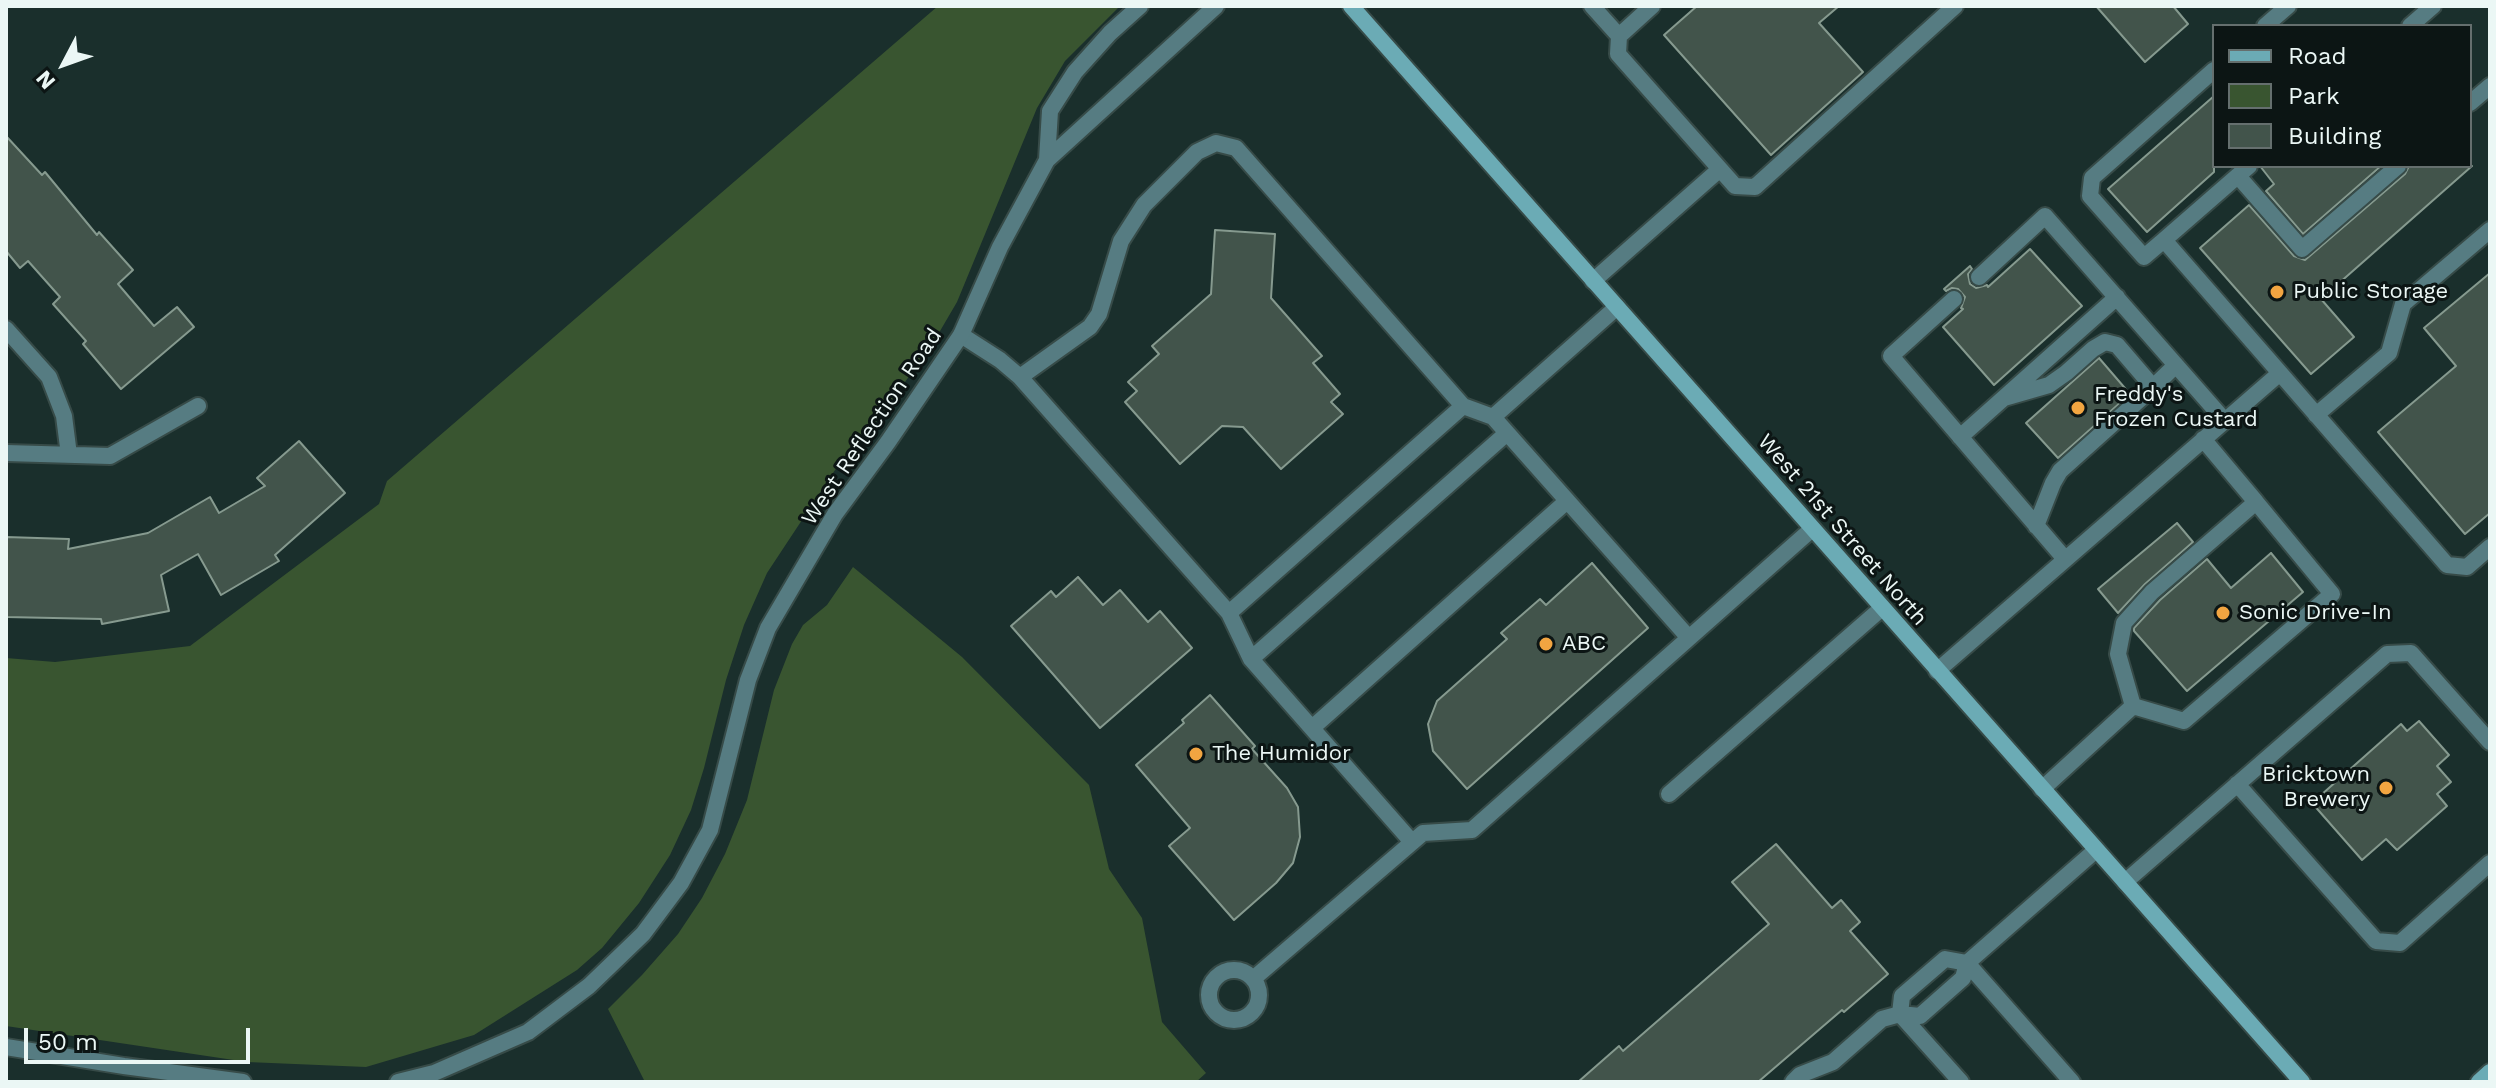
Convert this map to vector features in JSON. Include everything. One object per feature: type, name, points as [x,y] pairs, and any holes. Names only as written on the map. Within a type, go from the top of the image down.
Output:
[{"type":"main road","name":"West 21st Street North","points":[[1351,6],[2302,1082]]},
{"type":"main road","points":[[2479,1082],[2490,1072]]},
{"type":"street","name":"West Reflection Road","points":[[1047,160],[1050,111],[1075,72],[1110,33],[1140,6]]},
{"type":"street","name":"West Reflection Road","points":[[398,1082],[436,1078],[528,1032],[589,986],[643,934],[681,883],[710,830],[748,680],[768,628],[835,514],[961,335],[1000,247],[1047,160],[1216,6]]},
{"type":"street","points":[[1592,6],[1619,36]]},
{"type":"street","points":[[1652,6],[1619,36],[1618,54],[1735,186],[1755,187],[1955,6]]},
{"type":"street","points":[[2267,24],[2288,6]]},
{"type":"street","points":[[2412,24],[2433,6]]},
{"type":"street","points":[[2212,72],[2092,178],[2090,196],[2144,257],[2244,171],[2302,249],[2396,168]]},
{"type":"street","points":[[2472,101],[2490,86]]},
{"type":"street","points":[[1020,377],[1090,327],[1099,314],[1121,241],[1144,205],[1197,152],[1216,143],[1236,148],[1463,406],[1493,417],[1689,638]]},
{"type":"street","points":[[1593,281],[1720,169]]},
{"type":"street","points":[[1979,277],[2045,216],[2225,421]]},
{"type":"street","points":[[2316,415],[2389,353],[2403,304],[2490,230]]},
{"type":"street","points":[[2164,240],[2447,565],[2467,567],[2490,547]]},
{"type":"street","points":[[1960,437],[2117,297]]},
{"type":"street","points":[[1954,299],[1891,356],[2065,559]]},
{"type":"street","points":[[1493,417],[1617,307]]},
{"type":"street","points":[[6,329],[49,377],[64,416],[69,455]]},
{"type":"street","points":[[961,335],[1020,377],[1229,613],[1251,659],[1412,842]]},
{"type":"street","points":[[2004,398],[2049,385],[2105,342],[2117,345],[2137,367],[2147,380],[2148,392]]},
{"type":"street","points":[[2036,526],[2060,471],[2176,365]]},
{"type":"street","points":[[1937,671],[2280,373]]},
{"type":"street","points":[[6,453],[110,456],[198,406]]},
{"type":"street","points":[[1229,613],[1463,406]]},
{"type":"street","points":[[1251,659],[1507,433]]},
{"type":"street","points":[[2133,706],[2184,721],[2332,594],[2203,439]]},
{"type":"street","points":[[1312,728],[1567,501]]},
{"type":"street","points":[[2133,706],[2118,654],[2124,623],[2152,592],[2256,502]]},
{"type":"street","points":[[1253,979],[1423,833],[1472,830],[1812,529]]},
{"type":"street","points":[[1669,794],[1882,608]]},
{"type":"street","points":[[2125,882],[2387,654],[2411,653],[2490,742]]},
{"type":"street","points":[[2042,789],[2133,706]]},
{"type":"street","points":[[2237,784],[2376,941],[2400,943],[2490,863]]},
{"type":"street","points":[[1793,1082],[1800,1075],[1833,1062],[1882,1019],[1900,1014],[1920,1016],[1963,978],[1967,963],[2096,850]]},
{"type":"street","points":[[1961,1082],[1900,1014],[1902,996],[1945,959],[1967,963],[2072,1082]]},
{"type":"street","points":[[6,1047],[243,1082]]},
{"type":"green space","points":[[938,6],[1120,6],[1065,61],[1037,108],[957,302],[933,343],[877,421],[835,470],[767,573],[744,625],[726,680],[691,810],[670,855],[639,903],[602,948],[577,970],[474,1035],[366,1067],[247,1062],[6,1026],[6,658],[55,662],[190,646],[379,504],[387,481]]},
{"type":"green space","points":[[853,567],[962,657],[1089,785],[1109,869],[1142,918],[1162,1022],[1206,1073],[1196,1082],[645,1082],[608,1009],[678,934],[702,898],[725,854],[747,800],[774,690],[792,644],[803,625],[827,605]]},
{"type":"building","points":[[1697,6],[1839,6],[1819,23],[1863,72],[1771,155],[1664,35]]},
{"type":"building","points":[[2096,6],[2173,6],[2188,24],[2145,62]]},
{"type":"building","points":[[2212,98],[2214,172],[2147,232],[2108,189]]},
{"type":"building","points":[[6,136],[42,175],[45,172],[97,235],[99,232],[133,270],[118,284],[154,326],[177,307],[194,327],[121,389],[83,344],[86,341],[53,304],[60,297],[28,261],[20,268],[6,251]]},
{"type":"building","points":[[2262,168],[2379,168],[2303,234],[2266,191],[2274,184]]},
{"type":"building","points":[[2408,168],[2470,168],[2321,299],[2354,337],[2311,374],[2200,248],[2249,205],[2294,256],[2305,260],[2405,174]]},
{"type":"building","points":[[1215,230],[1275,234],[1271,298],[1322,356],[1313,363],[1340,394],[1331,402],[1343,414],[1281,469],[1243,427],[1222,426],[1180,464],[1125,402],[1137,391],[1128,382],[1159,354],[1152,346],[1211,294]]},
{"type":"building","points":[[2030,249],[2082,306],[1994,385],[1943,327],[1963,309],[1965,297],[1958,289],[1944,289],[1970,266],[1970,284],[1976,288],[1988,287]]},
{"type":"building","points":[[2490,273],[2490,513],[2465,534],[2378,432],[2456,366],[2424,328]]},
{"type":"building","name":"Freddy's Frozen Custard","points":[[2099,358],[2130,394],[2058,458],[2026,423]]},
{"type":"building","points":[[299,441],[345,493],[275,555],[279,561],[221,595],[198,554],[161,575],[169,611],[102,624],[101,619],[6,617],[6,537],[69,539],[68,549],[148,533],[210,497],[219,513],[265,486],[257,478]]},
{"type":"building","points":[[2177,523],[2193,542],[2145,584],[2118,613],[2098,589]]},
{"type":"building","name":"Sonic Drive-In","points":[[2271,553],[2303,592],[2187,691],[2134,628],[2160,600],[2207,559],[2231,588]]},
{"type":"building","points":[[1592,563],[1648,628],[1467,789],[1433,751],[1428,724],[1437,701],[1507,639],[1501,633],[1540,599],[1546,605]]},
{"type":"building","points":[[1078,577],[1103,605],[1120,590],[1148,622],[1160,611],[1192,648],[1100,728],[1011,626],[1051,591],[1056,597]]},
{"type":"building","points":[[1210,695],[1255,746],[1252,749],[1287,788],[1298,807],[1300,837],[1293,863],[1276,883],[1234,920],[1169,846],[1190,828],[1136,765],[1184,723],[1182,720]]},
{"type":"building","name":"Bricktown Brewery","points":[[2419,721],[2449,755],[2437,766],[2451,782],[2437,794],[2447,806],[2397,850],[2386,839],[2362,860],[2312,803],[2401,724],[2407,731]]},
{"type":"building","points":[[1776,844],[1832,908],[1841,900],[1860,922],[1850,931],[1888,974],[1758,1082],[1578,1082],[1619,1046],[1623,1051],[1769,924],[1732,882]]},
{"type":"place","name":"Public Storage","points":[[2277,292]]},
{"type":"place","name":"Freddy's Frozen Custard","points":[[2078,408]]},
{"type":"place","name":"Sonic Drive-In","points":[[2223,613]]},
{"type":"place","name":"ABC","points":[[1546,644]]},
{"type":"place","name":"The Humidor","points":[[1196,754]]},
{"type":"place","name":"Bricktown Brewery","points":[[2386,788]]}]
